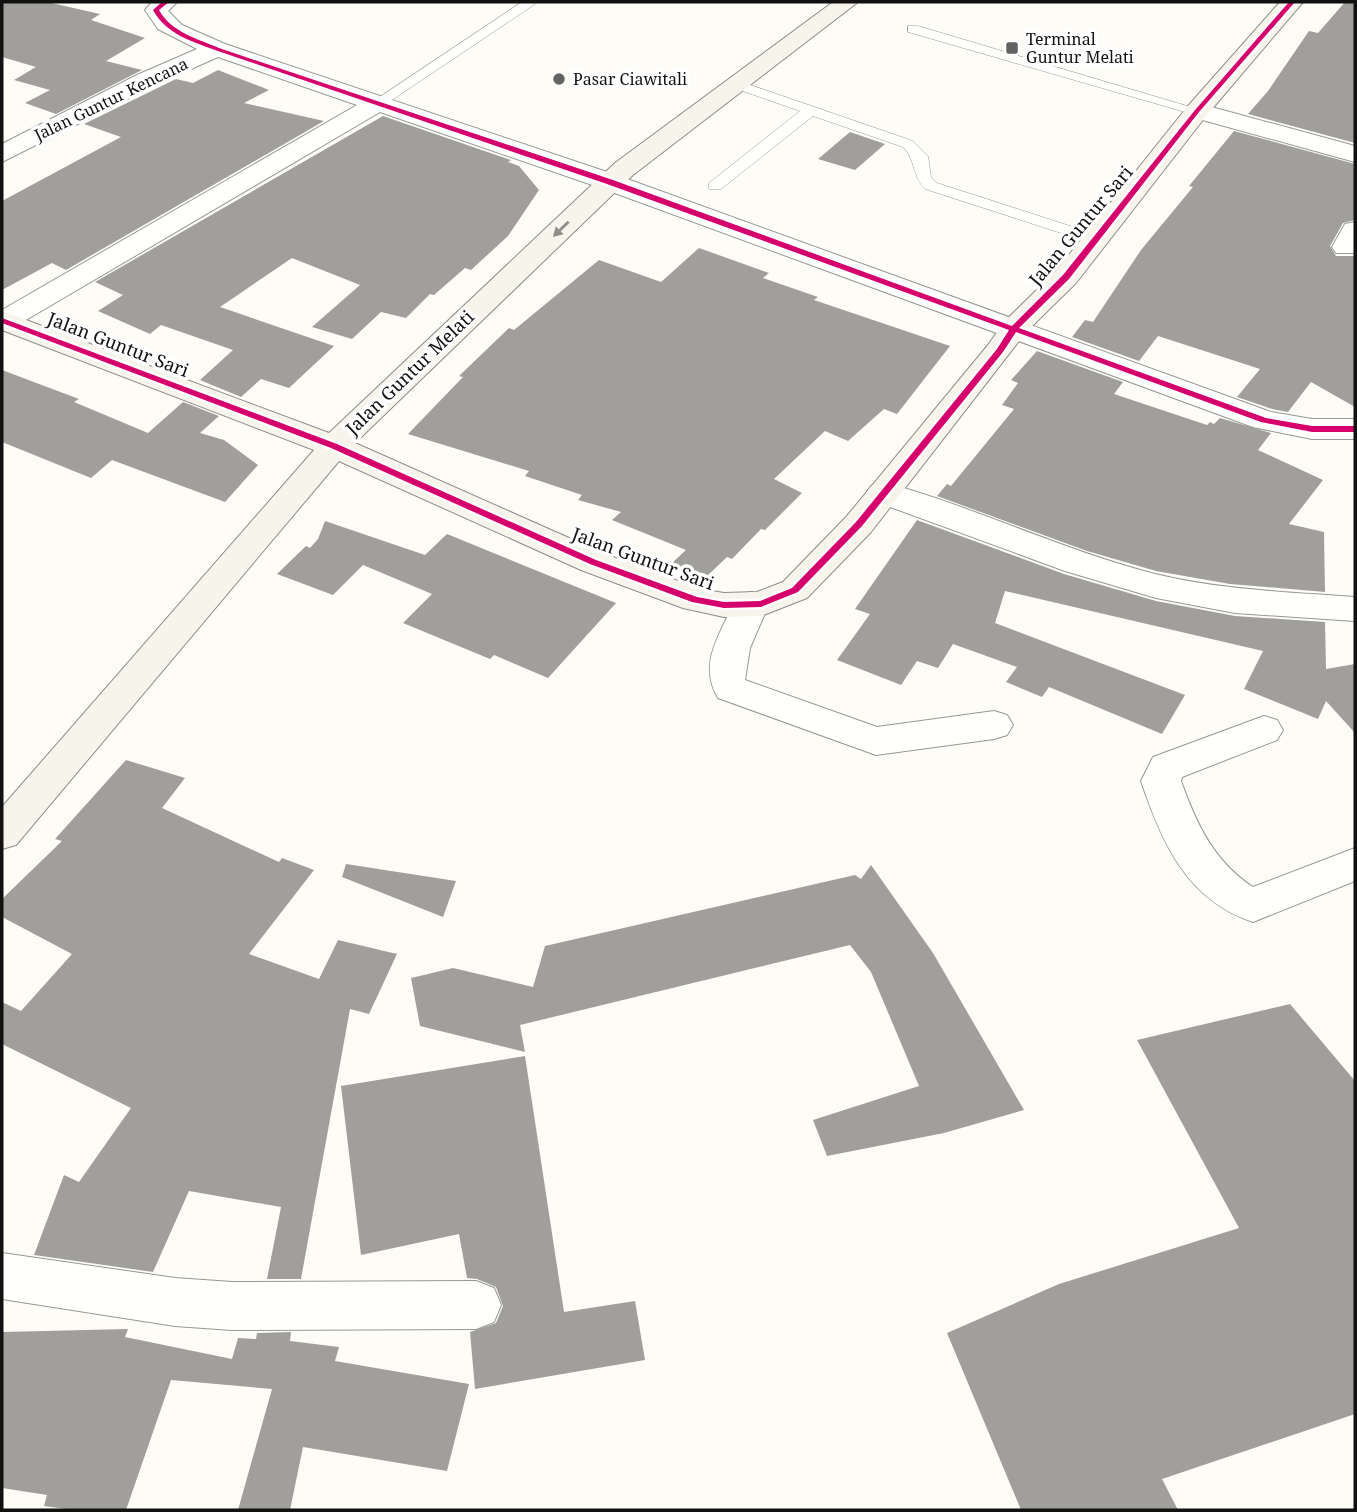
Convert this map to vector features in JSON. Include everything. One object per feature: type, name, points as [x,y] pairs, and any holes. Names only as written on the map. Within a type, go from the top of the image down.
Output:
[{"type":"street","name":"Jalan Guntur Kencana","points":[[166,2],[156,10],[159,19],[217,49]]},
{"type":"street","name":"Jalan Guntur Melati","points":[[2,834],[244,555],[334,446],[610,182],[847,2]]},
{"type":"street","name":"Jalan Guntur Sari","points":[[3,320],[334,446],[593,562],[695,600],[724,605],[751,604],[780,598],[795,590],[859,524],[984,371],[1014,327],[1066,277],[1197,111],[1292,2]]},
{"type":"street","name":"Jalan Guntur Kencana","points":[[2,154],[146,80],[217,49]]},
{"type":"street","points":[[217,49],[610,182],[1264,420],[1312,429],[1355,429]]},
{"type":"street","points":[[3,320],[378,103]]},
{"type":"street","points":[[1197,111],[1355,153]]},
{"type":"street","points":[[883,494],[1100,570],[1168,588],[1210,597],[1355,609]]},
{"type":"street","points":[[751,604],[724,670],[725,682],[731,689],[876,741],[994,725]]},
{"type":"street","points":[[1264,730],[1208,754],[1167,767],[1161,781],[1177,825],[1195,855],[1233,897],[1242,903],[1253,905],[1355,864]]},
{"type":"street","points":[[2,1276],[176,1301],[232,1306],[476,1305]]},
{"type":"lane","points":[[378,103],[531,2]]},
{"type":"lane","points":[[914,29],[1197,111]]},
{"type":"lane","points":[[736,84],[908,144],[920,156],[923,178],[932,186],[1095,239]]},
{"type":"lane","points":[[715,186],[811,110]]},
{"type":"building","points":[[2,2],[47,2],[100,14],[91,20],[145,38],[106,61],[142,70],[56,114],[25,103],[50,90],[14,80],[36,67],[2,57]]},
{"type":"building","points":[[1345,2],[1355,2],[1355,143],[1248,114],[1268,91],[1309,31],[1318,33]]},
{"type":"building","points":[[218,70],[269,90],[244,103],[324,121],[66,270],[52,263],[2,290],[2,201],[121,137],[84,124],[176,79],[193,83]]},
{"type":"building","points":[[383,116],[511,160],[508,162],[519,166],[539,190],[508,236],[471,270],[465,268],[434,295],[430,294],[406,318],[381,312],[352,339],[312,327],[360,285],[292,258],[220,307],[334,346],[289,388],[261,379],[241,397],[200,380],[233,350],[161,325],[150,334],[98,311],[123,295],[95,282]]},
{"type":"building","points":[[1234,131],[1355,164],[1355,220],[1343,223],[1330,246],[1336,256],[1355,256],[1355,407],[1311,382],[1288,412],[1272,409],[1237,397],[1260,369],[1158,336],[1139,361],[1072,337],[1085,320],[1093,322],[1141,250],[1193,187],[1189,186]]},
{"type":"building","points":[[850,132],[885,144],[855,170],[818,159]]},
{"type":"building","points":[[699,248],[769,273],[763,278],[818,297],[814,300],[950,346],[897,414],[884,409],[848,441],[825,431],[774,479],[802,493],[732,559],[727,557],[705,578],[672,563],[686,550],[612,520],[621,512],[578,500],[582,495],[525,476],[529,471],[408,434],[463,377],[459,376],[509,328],[514,330],[599,260],[661,282]]},
{"type":"building","points":[[1037,351],[1123,382],[1114,394],[1207,425],[1210,422],[1214,424],[1220,418],[1271,433],[1258,450],[1323,480],[1289,524],[1324,532],[1325,592],[1230,584],[1156,571],[1087,551],[937,496],[947,484],[951,486],[1014,409],[1002,405],[1018,383],[1011,380]]},
{"type":"building","points":[[2,370],[79,399],[74,402],[148,433],[183,402],[219,416],[200,433],[224,440],[258,465],[225,502],[112,460],[91,478],[2,442]]},
{"type":"building","points":[[917,520],[1064,574],[1156,601],[1235,616],[1325,622],[1326,669],[1355,664],[1355,733],[1326,701],[1318,719],[1244,689],[1263,651],[1005,591],[995,623],[1185,695],[1162,734],[1049,687],[1042,697],[1006,682],[1017,667],[953,644],[938,668],[917,661],[901,685],[837,660],[870,614],[855,609]]},
{"type":"building","points":[[325,521],[425,555],[447,534],[616,603],[548,678],[494,655],[490,659],[403,623],[432,594],[363,565],[333,595],[277,574],[306,546],[310,548],[318,539]]},
{"type":"building","points":[[126,760],[185,778],[162,808],[279,862],[282,858],[314,870],[249,954],[319,979],[338,940],[397,954],[369,1014],[350,1009],[301,1279],[267,1279],[281,1207],[189,1191],[153,1272],[34,1255],[64,1175],[79,1182],[131,1108],[2,1044],[2,1002],[21,1011],[72,954],[2,917],[2,899],[62,841],[55,839]]},
{"type":"building","points":[[346,864],[456,881],[443,917],[342,877]]},
{"type":"building","points":[[871,865],[933,953],[1024,1110],[944,1133],[827,1156],[813,1120],[919,1086],[871,972],[850,945],[520,1025],[525,1052],[420,1026],[411,978],[453,968],[533,987],[545,946],[855,875],[861,879]]},
{"type":"building","points":[[1290,1004],[1355,1081],[1355,1414],[1162,1479],[1178,1510],[1021,1510],[947,1333],[1059,1284],[1239,1228],[1137,1040]]},
{"type":"building","points":[[525,1056],[564,1312],[635,1301],[645,1360],[475,1389],[470,1332],[496,1323],[503,1306],[496,1287],[467,1278],[459,1234],[361,1255],[341,1086]]},
{"type":"building","points":[[128,1329],[125,1337],[232,1359],[238,1338],[256,1339],[257,1333],[291,1332],[290,1341],[339,1347],[335,1361],[469,1384],[447,1471],[303,1447],[290,1510],[238,1510],[272,1389],[171,1380],[126,1510],[73,1510],[44,1506],[47,1495],[2,1488],[2,1332]]},
{"type":"cycle path","points":[[166,2],[156,10],[166,24],[217,49],[610,182],[1264,420],[1312,429],[1355,429]]},
{"type":"cycle path","points":[[2,320],[334,446],[593,562],[695,600],[724,605],[761,604],[795,590],[859,524],[1000,350],[1015,327],[1066,277],[1197,111],[1292,2]]},
{"type":"place","name":"Terminal Guntur Melati","points":[[1012,48]]},
{"type":"place","name":"Pasar Ciawitali","points":[[559,79]]}]
